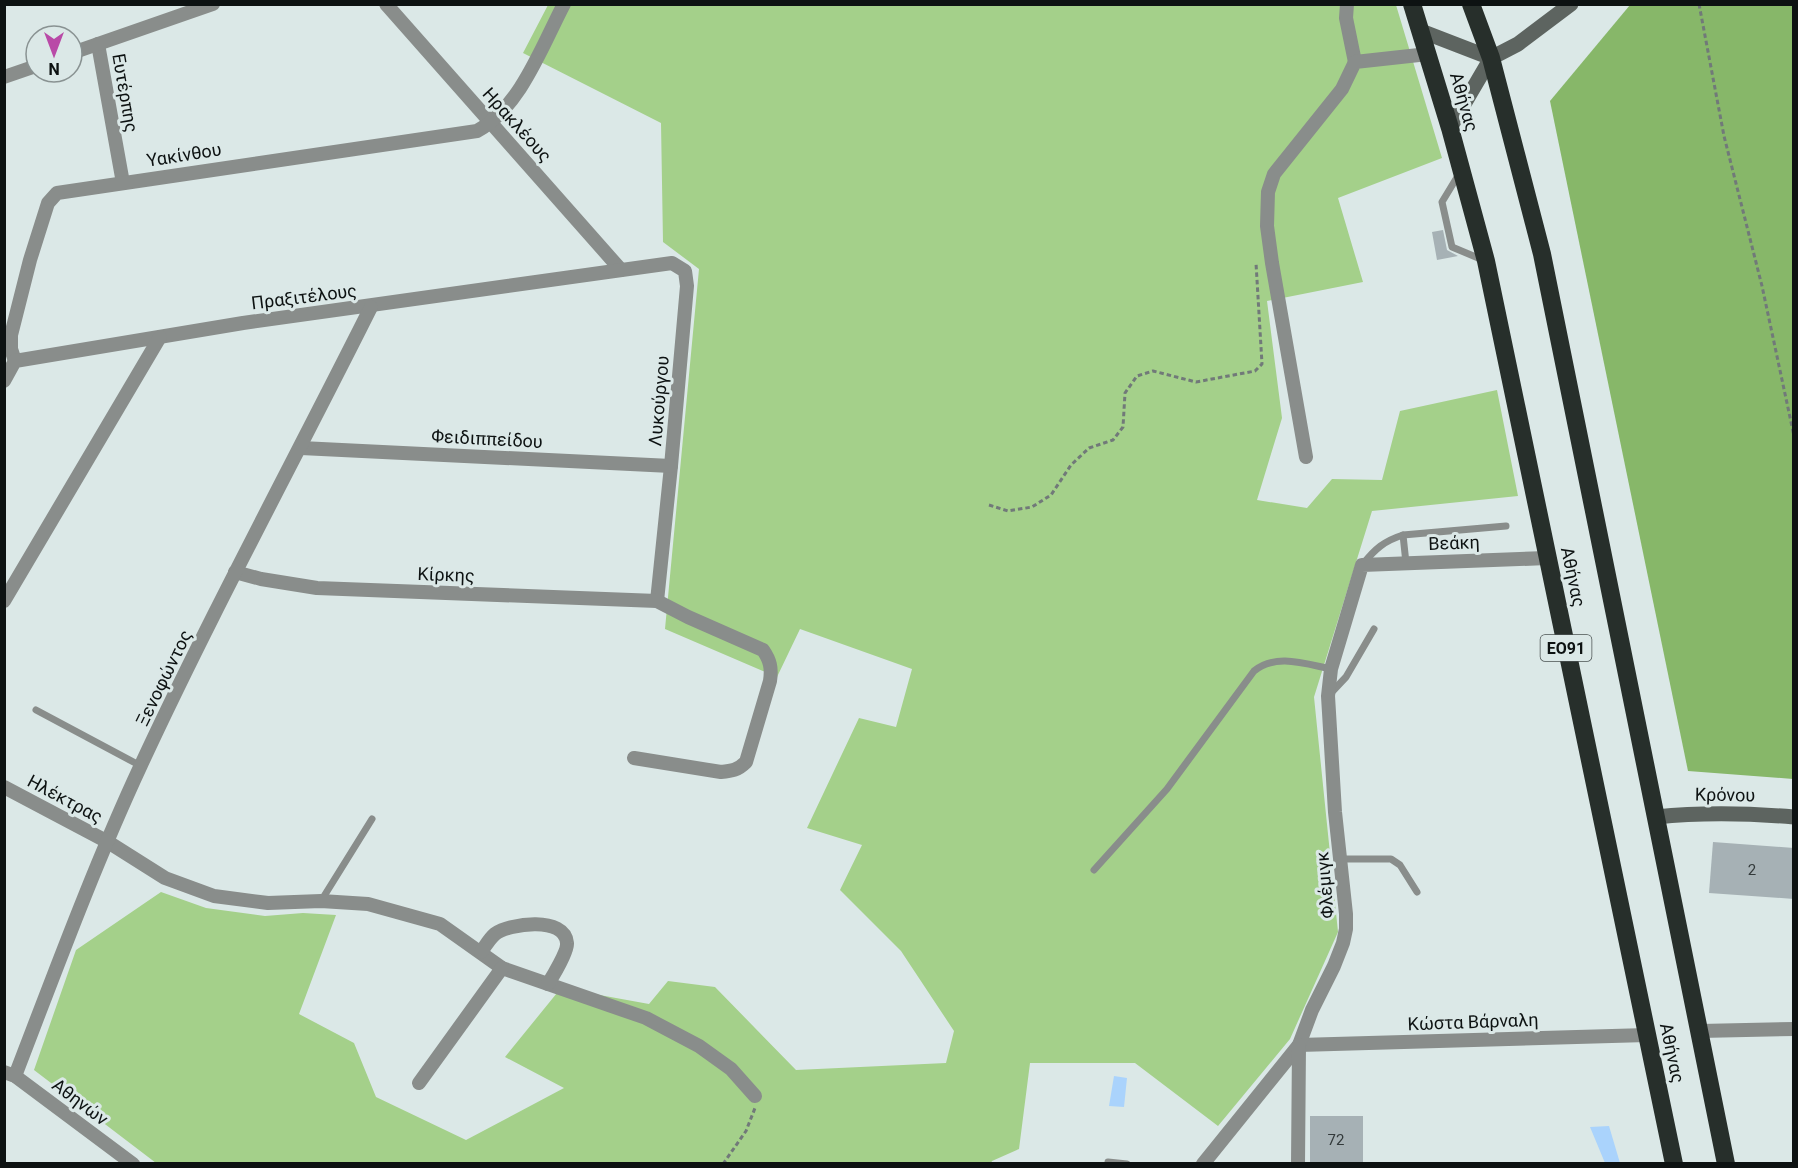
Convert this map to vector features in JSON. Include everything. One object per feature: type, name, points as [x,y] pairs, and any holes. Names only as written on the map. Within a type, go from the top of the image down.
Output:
[{"type":"highway","name":"Αθήνας","points":[[1412,4],[1450,129],[1485,261],[1674,1164]]},
{"type":"highway","name":"Αθήνας","points":[[1471,4],[1491,58],[1542,254],[1726,1164]]},
{"type":"street","points":[[84,49],[213,4]]},
{"type":"street","name":"Ηρακλέους","points":[[386,4],[621,270]]},
{"type":"street","points":[[492,123],[508,106],[523,82],[564,4]]},
{"type":"street","points":[[1306,457],[1267,226],[1268,192],[1274,174],[1342,88],[1354,62],[1346,18],[1347,4]]},
{"type":"street","points":[[1450,129],[1491,58],[1518,44],[1571,4]]},
{"type":"street","points":[[1421,31],[1491,58]]},
{"type":"street","name":"Ευτέρπης","points":[[98,44],[123,183]]},
{"type":"street","points":[[1354,62],[1428,54]]},
{"type":"street","points":[[4,77],[24,70]]},
{"type":"street","name":"Υακίνθου","points":[[15,361],[11,349],[11,335],[30,260],[48,203],[57,193],[444,137],[477,131],[492,123]]},
{"type":"street","name":"Λυκούργου","points":[[621,270],[672,263],[685,271],[687,286],[657,601]]},
{"type":"street","name":"Πραξιτέλους","points":[[15,361],[243,323],[371,307],[621,270]]},
{"type":"street","name":"Ξενοφώντος","points":[[10,1074],[141,765],[235,572],[301,448],[371,307]]},
{"type":"street","points":[[4,601],[160,337]]},
{"type":"street","points":[[4,381],[15,361]]},
{"type":"street","name":"Φειδιππείδου","points":[[301,448],[671,466]]},
{"type":"street","name":"Βεάκη","points":[[1362,565],[1547,558]]},
{"type":"street","name":"Φλέμιγκ","points":[[1203,1164],[1299,1045],[1312,1010],[1334,966],[1346,929],[1335,812],[1328,696],[1331,669],[1362,565]]},
{"type":"street","name":"Κίρκης","points":[[235,572],[261,579],[317,588],[657,601]]},
{"type":"street","points":[[634,758],[721,772],[739,768],[746,762],[770,681],[769,659],[763,650],[657,601]]},
{"type":"street","name":"Ηλέκτρας","points":[[4,787],[108,843],[165,878],[214,896],[268,903],[321,901],[368,904],[440,924],[502,968],[646,1018],[699,1046],[731,1069],[755,1096]]},
{"type":"street","name":"Κρόνου","points":[[1656,817],[1692,813],[1749,813],[1794,818]]},
{"type":"street","points":[[480,952],[495,934],[506,929],[533,924],[554,926],[560,929],[567,946],[548,984]]},
{"type":"street","points":[[419,1083],[502,968]]},
{"type":"street","points":[[1700,1031],[1794,1029]]},
{"type":"street","name":"Κώστα Βάρναλη","points":[[1299,1045],[1647,1035]]},
{"type":"street","points":[[1298,1164],[1299,1045]]},
{"type":"street","name":"Αθηνών","points":[[10,1074],[133,1164]]},
{"type":"lane","points":[[1461,169],[1442,202],[1452,247],[1485,261]]},
{"type":"lane","points":[[1362,565],[1377,547],[1403,535],[1506,526]]},
{"type":"lane","points":[[1403,535],[1406,563]]},
{"type":"lane","points":[[1328,696],[1346,677],[1374,629]]},
{"type":"lane","points":[[1094,870],[1167,789],[1254,671],[1262,664],[1274,661],[1295,662],[1331,669]]},
{"type":"lane","points":[[36,710],[141,765]]},
{"type":"lane","points":[[321,901],[372,819]]},
{"type":"lane","points":[[1341,859],[1391,859],[1400,865],[1417,892]]},
{"type":"lane","points":[[1107,1162],[1127,1164]]},
{"type":"path","points":[[1700,4],[1724,136],[1762,286],[1794,436]]},
{"type":"path","points":[[990,506],[1008,512],[1032,507],[1051,495],[1071,465],[1089,448],[1113,440],[1123,427],[1125,393],[1137,376],[1153,371],[1196,382],[1255,371],[1262,363],[1256,255]]},
{"type":"path","points":[[723,1164],[746,1131],[755,1111],[755,1096]]},
{"type":"green space","points":[[548,5],[1396,5],[1442,158],[1338,198],[1363,282],[1267,301],[1282,418],[1257,500],[1307,508],[1332,479],[1382,480],[1400,411],[1497,390],[1518,496],[1372,511],[1314,697],[1338,932],[1290,1039],[1218,1126],[1135,1063],[1030,1063],[1019,1149],[991,1163],[156,1163],[34,1070],[76,950],[161,892],[206,908],[265,916],[303,913],[336,915],[299,1014],[354,1043],[376,1097],[466,1140],[564,1088],[505,1057],[561,988],[649,1004],[668,981],[715,987],[796,1070],[946,1063],[954,1031],[901,951],[840,890],[862,845],[807,828],[859,718],[896,727],[912,669],[800,629],[777,677],[665,629],[699,269],[663,242],[661,123],[523,53]]},
{"type":"green space","points":[[1630,5],[1793,5],[1793,779],[1688,771],[1550,101]]},
{"type":"water","points":[[1114,1076],[1127,1078],[1124,1107],[1109,1106]]},
{"type":"water","points":[[1609,1126],[1620,1163],[1605,1163],[1590,1127]]},
{"type":"building","points":[[1443,230],[1447,250],[1458,256],[1437,260],[1432,232]]},
{"type":"building","points":[[1713,842],[1794,848],[1794,899],[1709,893]]},
{"type":"building","points":[[1310,1116],[1363,1116],[1363,1164],[1310,1164]]}]
